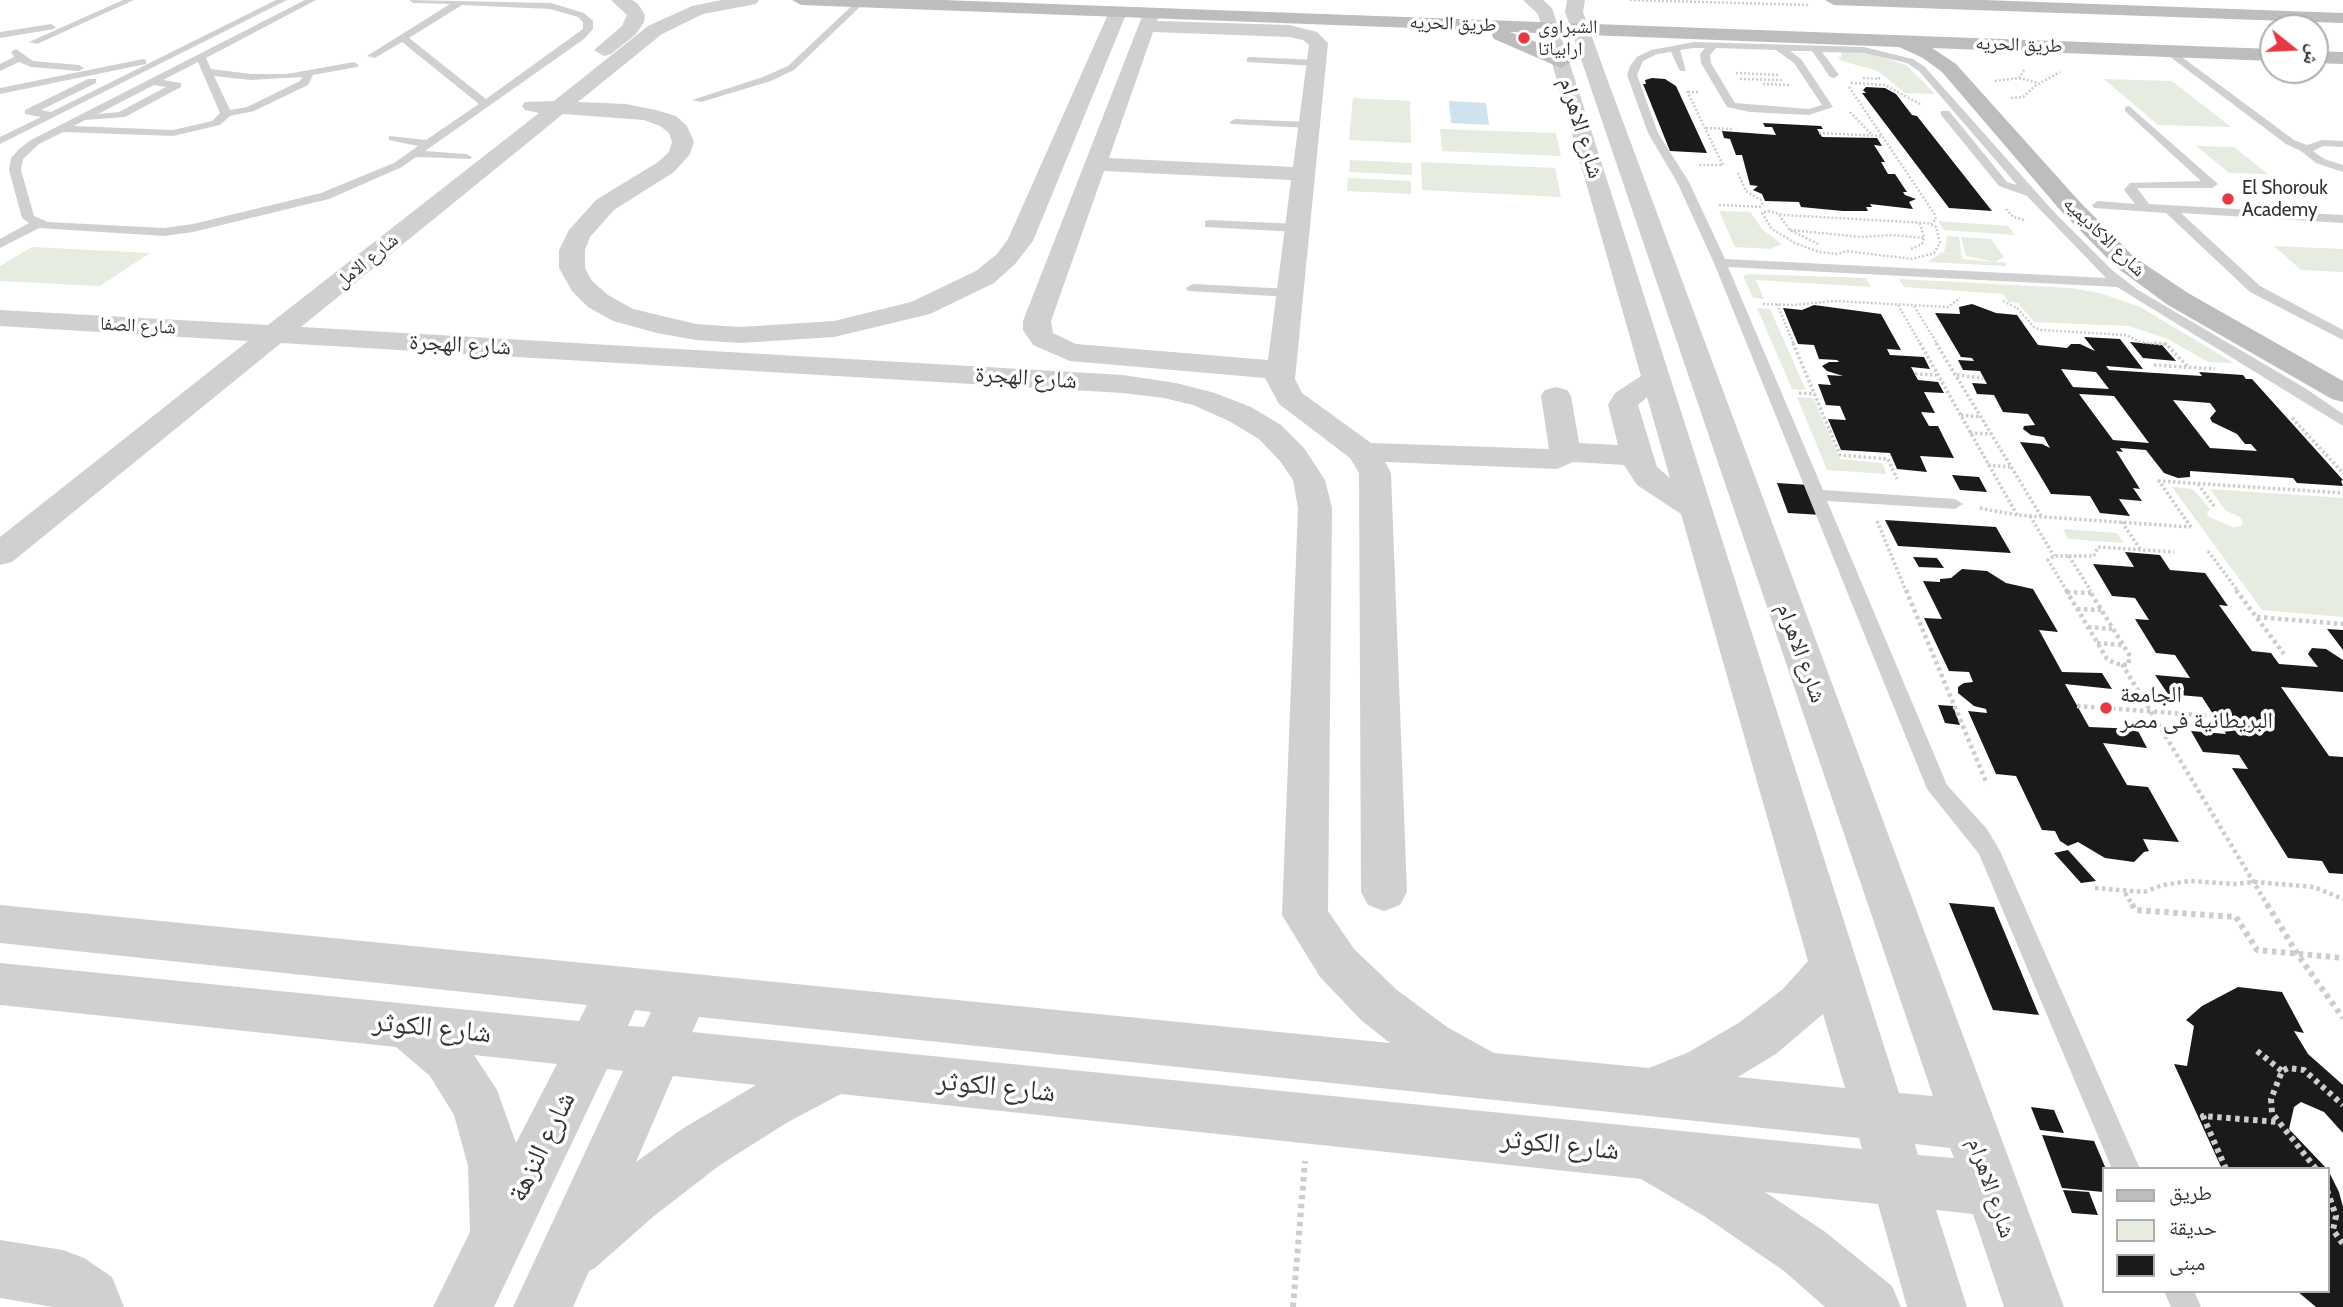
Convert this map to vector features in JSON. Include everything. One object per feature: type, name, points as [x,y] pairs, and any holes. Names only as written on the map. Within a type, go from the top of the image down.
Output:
[{"type":"street","points":[[620,0],[632,8],[636,15],[635,22],[665,23]]},
{"type":"street","name":"شارع الامل","points":[[63,472],[249,341],[561,107],[665,23],[698,10],[750,0]]},
{"type":"street","name":"طريق الحريه","points":[[801,0],[1120,7],[1148,19],[1462,24],[1570,45],[1735,35],[2177,48],[2259,54]]},
{"type":"street","name":"طريق الحريه","points":[[1072,0],[1120,7],[1570,45],[1735,35],[1973,44],[2177,48],[2259,45]]},
{"type":"street","points":[[1834,0],[2343,18]]},
{"type":"street","points":[[532,106],[626,110],[649,114],[667,121],[679,131],[683,142],[679,154],[666,167],[605,205],[578,235],[572,250],[572,268],[581,285],[598,301],[624,315],[657,325],[696,332],[740,335],[834,329],[920,308],[985,277],[1006,259],[1020,241],[1120,7]]},
{"type":"street","points":[[1279,370],[1088,355],[1070,352],[1043,339],[1037,330],[1037,321],[1148,19],[1300,33],[1319,43],[1279,370],[1280,379],[1290,398],[1363,452],[1375,473],[1384,892]]},
{"type":"street","name":"شارع الامل","points":[[0,554],[466,157],[629,30],[635,22]]},
{"type":"street","points":[[1462,24],[1518,40],[1570,45],[1679,40]]},
{"type":"street","name":"شارع الاكاديميه","points":[[1899,41],[1942,61],[2107,245],[2149,280],[2343,393]]},
{"type":"street","name":"شارع الاكاديميه","points":[[1973,44],[1969,62],[1992,91],[2134,245],[2176,279],[2343,371]]},
{"type":"street","name":"شارع الاهرام","points":[[1570,45],[1657,379],[1937,1307]]},
{"type":"street","name":"شارع الاهرام","points":[[1570,45],[2034,1307]]},
{"type":"street","points":[[1094,164],[1304,174]]},
{"type":"street","points":[[2070,205],[2098,205]]},
{"type":"street","name":"شارع الصفا","points":[[0,318],[249,341]]},
{"type":"street","name":"شارع الصفا","points":[[0,335],[249,341]]},
{"type":"street","name":"شارع الهجرة","points":[[249,341],[1123,384],[1191,396],[1240,414],[1270,432],[1293,455],[1309,480],[1315,508],[1305,915],[1337,963],[1380,1005],[1429,1043],[1487,1076]]},
{"type":"street","points":[[1657,379],[1638,389],[1623,405],[1637,456],[1642,470],[1649,478],[1696,509]]},
{"type":"street","points":[[1556,396],[1565,452]]},
{"type":"street","points":[[1363,452],[1543,460],[1557,459],[1565,452],[1637,456]]},
{"type":"street","points":[[0,925],[1969,1125]]},
{"type":"street","points":[[1650,1093],[1707,1068],[1758,1038],[1801,1004],[1835,966]]},
{"type":"street","name":"شارع الكوثر","points":[[0,984],[1992,1189]]},
{"type":"street","name":"شارع النزهة","points":[[463,1307],[621,988]]},
{"type":"street","points":[[543,1307],[684,994]]},
{"type":"street","points":[[407,1025],[448,1060],[478,1107],[495,1166],[498,1235]]},
{"type":"street","points":[[566,1257],[634,1197],[701,1147],[769,1105],[837,1070]]},
{"type":"street","points":[[1644,1154],[1724,1197],[1804,1251],[1871,1307]]},
{"type":"street","points":[[0,1269],[63,1279],[91,1298],[94,1307]]},
{"type":"lane","points":[[0,68],[18,55],[42,45],[34,43],[130,0]]},
{"type":"lane","points":[[0,141],[283,0]]},
{"type":"lane","points":[[2,162],[17,158],[35,142],[312,0]]},
{"type":"lane","points":[[17,158],[15,170],[28,218],[37,224],[150,233],[193,228],[325,196],[378,176],[428,145],[581,37],[588,29],[588,21],[568,9],[551,6],[412,0]]},
{"type":"lane","points":[[209,72],[268,78],[307,75],[354,65],[351,62],[356,58],[372,56],[463,1]]},
{"type":"lane","points":[[697,100],[767,79],[790,68],[861,2]]},
{"type":"lane","points":[[249,17],[277,18]]},
{"type":"lane","points":[[0,35],[79,23]]},
{"type":"lane","points":[[215,34],[244,35]]},
{"type":"lane","points":[[1778,47],[1794,57],[1829,105],[1825,110],[1809,112],[1736,107],[1728,102],[1705,54],[1714,45],[1735,35],[1778,47],[1864,50],[1903,58],[1922,69],[1949,98],[1936,103],[2003,184],[2031,193],[2101,268],[2119,283],[2300,390],[2343,421]]},
{"type":"lane","points":[[402,37],[486,104]]},
{"type":"lane","points":[[1714,45],[1679,40],[1640,59],[1632,75],[1653,133],[1693,204],[1720,263],[1938,789],[1974,828],[1989,851],[2125,1167]]},
{"type":"lane","points":[[1679,40],[1683,69]]},
{"type":"lane","points":[[1814,48],[1834,75]]},
{"type":"lane","points":[[2177,48],[2310,147],[2312,157],[2343,169]]},
{"type":"lane","points":[[2177,48],[2290,142],[2310,147],[2343,144]]},
{"type":"lane","points":[[18,55],[42,66],[112,68]]},
{"type":"lane","points":[[0,91],[169,57]]},
{"type":"lane","points":[[201,57],[226,114]]},
{"type":"lane","points":[[1250,60],[1317,63]]},
{"type":"lane","points":[[155,64],[186,65]]},
{"type":"lane","points":[[0,126],[173,133],[205,127],[216,123],[226,114],[250,109],[304,83],[307,75]]},
{"type":"lane","points":[[53,115],[29,111],[85,83],[121,81]]},
{"type":"lane","points":[[83,118],[121,115],[177,86],[153,82]]},
{"type":"lane","points":[[2129,109],[2212,184],[2134,185],[2130,190],[2144,206]]},
{"type":"lane","points":[[1235,122],[1310,125]]},
{"type":"lane","points":[[393,138],[428,145]]},
{"type":"lane","points":[[414,154],[466,157]]},
{"type":"lane","points":[[2320,161],[2322,167],[2343,185]]},
{"type":"lane","points":[[2098,205],[2343,219]]},
{"type":"lane","points":[[2168,208],[2255,289],[2343,336]]},
{"type":"lane","points":[[1209,223],[1298,228]]},
{"type":"lane","points":[[0,244],[37,224]]},
{"type":"lane","points":[[1720,263],[2119,283]]},
{"type":"lane","points":[[1193,288],[1290,293]]},
{"type":"lane","points":[[1817,495],[1955,504]]},
{"type":"path","points":[[1992,91],[2019,78],[2024,69]]},
{"type":"path","points":[[1992,91],[2023,97],[2039,84],[2064,71]]},
{"type":"path","points":[[1713,75],[1810,79]]},
{"type":"path","points":[[2019,78],[2039,84]]},
{"type":"path","points":[[1900,92],[1882,85],[1846,82],[1934,213],[1936,219],[1929,224]]},
{"type":"path","points":[[1685,86],[1723,165],[1694,164]]},
{"type":"path","points":[[1706,128],[1724,129]]},
{"type":"path","points":[[1819,133],[1882,136]]},
{"type":"path","points":[[1693,204],[1764,209],[1779,214],[1929,224],[1936,227],[1941,238],[1936,250],[1929,255],[1902,259],[1891,255],[1847,251],[1828,254],[1785,238],[1772,229],[1762,213],[1764,209],[1761,200],[1746,191],[1738,173]]},
{"type":"path","points":[[1779,214],[1790,230],[1810,241]]},
{"type":"path","points":[[1916,247],[1922,244],[1924,238],[1920,223]]},
{"type":"path","points":[[1790,230],[1861,237],[1892,235],[1924,238]]},
{"type":"path","points":[[1861,237],[1864,242]]},
{"type":"path","points":[[1736,302],[1777,304],[1834,301],[1948,307],[1955,299],[1962,297]]},
{"type":"path","points":[[1898,298],[1937,375],[2017,515]]},
{"type":"path","points":[[1996,299],[2013,305],[2034,327],[2041,330],[2122,335],[2140,342],[2170,346],[2189,368]]},
{"type":"path","points":[[1777,304],[1840,455],[1888,459],[1908,501]]},
{"type":"path","points":[[1914,306],[2041,516]]},
{"type":"path","points":[[2154,365],[2222,370]]},
{"type":"path","points":[[1915,374],[1937,375]]},
{"type":"path","points":[[1956,375],[1983,378]]},
{"type":"path","points":[[2285,411],[2343,473]]},
{"type":"path","points":[[1960,415],[1981,417]]},
{"type":"path","points":[[1970,433],[1992,435]]},
{"type":"path","points":[[1988,465],[2011,467]]},
{"type":"path","points":[[1955,504],[2017,515],[2191,527],[2159,481],[2343,493]]},
{"type":"path","points":[[2197,483],[2214,506]]},
{"type":"path","points":[[1867,497],[1987,784]]},
{"type":"path","points":[[2030,516],[2054,556]]},
{"type":"path","points":[[2122,522],[2140,550]]},
{"type":"path","points":[[2069,556],[2131,659],[2128,665],[2107,659],[2048,560],[2054,556],[2069,556],[2094,556],[2098,547],[2174,552]]},
{"type":"path","points":[[2208,551],[2284,654]]},
{"type":"path","points":[[2067,592],[2092,593]]},
{"type":"path","points":[[2077,609],[2102,610]]},
{"type":"path","points":[[2256,617],[2343,624]]},
{"type":"path","points":[[2088,627],[2113,629]]},
{"type":"path","points":[[2097,643],[2123,645]]},
{"type":"path","points":[[2122,664],[2298,955],[2343,1018]]},
{"type":"path","points":[[2077,706],[2214,716]]},
{"type":"path","points":[[2095,888],[2125,893],[2144,892],[2163,885],[2190,881],[2234,884],[2255,882],[2314,887],[2343,899]]},
{"type":"path","points":[[2125,893],[2135,910],[2236,917],[2257,950],[2343,958]]},
{"type":"path","points":[[2257,1051],[2282,1071]]},
{"type":"path","points":[[2314,1167],[2273,1113],[2271,1099],[2282,1071],[2288,1068],[2304,1070],[2342,1102]]},
{"type":"path","points":[[2225,1167],[2203,1116],[2279,1122]]},
{"type":"path","points":[[1293,1307],[1308,1119]]},
{"type":"path","points":[[2329,1193],[2336,1216],[2330,1224],[2335,1236],[2343,1244]]},
{"type":"green space","points":[[1841,52],[1872,54],[1906,65],[1935,94],[1905,93],[1878,71],[1842,61],[1838,57],[1842,57]]},
{"type":"green space","points":[[2104,79],[2172,81],[2231,127],[2158,125]]},
{"type":"green space","points":[[1353,98],[1410,101],[1411,143],[1349,140]]},
{"type":"green space","points":[[1440,129],[1556,133],[1561,156],[1442,151]]},
{"type":"green space","points":[[2196,146],[2234,147],[2268,174],[2229,173]]},
{"type":"green space","points":[[1350,160],[1412,163],[1412,175],[1349,172]]},
{"type":"green space","points":[[1421,162],[1555,168],[1561,197],[1422,190]]},
{"type":"green space","points":[[1348,178],[1411,181],[1411,194],[1347,191]]},
{"type":"green space","points":[[1719,211],[1750,212],[1763,230],[1782,244],[1770,249],[1735,247]]},
{"type":"green space","points":[[1938,221],[2008,226],[2015,235],[1944,230]]},
{"type":"green space","points":[[1947,236],[1959,237],[1962,259],[2005,262],[2007,266],[1928,262],[1942,252],[1955,256],[1944,252]]},
{"type":"green space","points":[[1961,237],[1991,239],[2004,257],[1995,262],[1966,256]]},
{"type":"green space","points":[[2274,246],[2343,249],[2343,272],[2301,270]]},
{"type":"green space","points":[[32,247],[150,253],[100,286],[0,281],[0,266]]},
{"type":"green space","points":[[1743,276],[1866,278],[1871,287],[1756,280],[1764,299],[1753,298]]},
{"type":"green space","points":[[1899,279],[2071,288],[2100,293],[2140,307],[2234,363],[2208,362],[2168,339],[2129,326],[2034,322],[2018,303],[2008,302],[2003,294],[1904,287]]},
{"type":"green space","points":[[1757,308],[1770,309],[1806,390],[1792,389]]},
{"type":"green space","points":[[1797,397],[1813,398],[1840,459],[1882,463],[1887,474],[1827,470]]},
{"type":"green space","points":[[2172,487],[2193,489],[2210,509],[2207,513],[2209,517],[2233,527],[2241,526],[2241,518],[2225,510],[2210,489],[2343,498],[2343,617],[2262,610]]},
{"type":"green space","points":[[2063,529],[2117,533],[2124,543],[2068,539]]},
{"type":"water","points":[[1449,101],[1486,103],[1489,125],[1451,123]]},
{"type":"building","points":[[1665,79],[1676,86],[1707,153],[1670,151],[1643,84],[1646,84],[1645,80]]},
{"type":"building","points":[[1866,87],[1885,88],[1896,94],[1912,115],[1917,116],[1992,211],[1949,208],[1862,93],[1866,93],[1863,90]]},
{"type":"building","points":[[1763,123],[1821,126],[1823,129],[1817,129],[1822,137],[1877,138],[1882,146],[1874,145],[1885,162],[1881,162],[1888,174],[1895,174],[1907,192],[1903,192],[1905,195],[1916,199],[1909,202],[1913,209],[1870,204],[1872,207],[1866,207],[1868,211],[1843,211],[1801,207],[1799,202],[1765,201],[1762,194],[1753,190],[1758,186],[1750,185],[1742,155],[1736,155],[1730,139],[1724,138],[1722,131],[1776,135],[1772,127],[1765,127]]},
{"type":"building","points":[[1972,304],[1996,313],[2017,315],[2038,345],[2067,348],[2071,344],[2080,344],[2095,351],[2084,337],[2120,339],[2143,369],[2106,366],[2109,370],[2202,376],[2199,372],[2243,375],[2246,379],[2252,379],[2343,480],[2343,486],[2297,483],[2293,478],[2190,471],[2190,477],[2178,478],[2164,473],[2146,450],[2120,448],[2123,452],[2116,451],[2140,489],[2133,488],[2142,501],[2119,499],[2130,516],[2100,513],[2090,496],[2051,494],[2020,442],[2042,444],[2050,448],[2044,437],[2031,435],[2023,429],[2024,426],[2035,425],[2028,414],[2003,412],[1994,395],[1977,394],[1972,383],[1987,384],[1980,371],[1963,370],[1958,360],[1974,361],[1972,358],[1961,357],[1935,313],[1960,314],[1959,307]],"holes":[[[2061,369],[2096,372],[2109,389],[2073,387]],[[2079,394],[2114,396],[2149,443],[2113,440]],[[2173,400],[2210,403],[2216,411],[2210,418],[2212,422],[2237,434],[2245,444],[2251,444],[2257,451],[2210,448]]]},
{"type":"building","points":[[1814,305],[1881,314],[1901,350],[1887,349],[1890,355],[1924,357],[1930,369],[1911,367],[1918,380],[1938,382],[1944,393],[1924,392],[1935,413],[1921,412],[1929,426],[1938,426],[1954,458],[1920,456],[1927,472],[1897,469],[1890,453],[1841,450],[1828,419],[1846,420],[1840,406],[1826,405],[1818,384],[1831,385],[1827,375],[1843,376],[1827,371],[1822,366],[1829,362],[1839,362],[1819,359],[1814,345],[1798,344],[1783,308],[1802,310]]},
{"type":"building","points":[[2130,342],[2162,345],[2176,361],[2143,358]]},
{"type":"building","points":[[1952,475],[1979,477],[1987,492],[1960,490]]},
{"type":"building","points":[[1777,483],[1809,485],[1822,515],[1788,513]]},
{"type":"building","points":[[1885,520],[1996,527],[2011,553],[1898,546]]},
{"type":"building","points":[[2125,552],[2160,555],[2170,570],[2205,573],[2228,606],[2219,605],[2252,651],[2271,653],[2279,664],[2318,667],[2308,654],[2312,648],[2326,649],[2343,660],[2343,692],[2281,687],[2329,756],[2343,757],[2343,874],[2329,873],[2322,861],[2288,858],[2232,768],[2248,769],[2239,755],[2203,752],[2191,731],[2226,734],[2202,697],[2168,694],[2155,675],[2190,678],[2175,655],[2156,653],[2135,619],[2149,620],[2135,598],[2112,596],[2093,564],[2134,567]]},
{"type":"building","points":[[1913,557],[1937,558],[1944,568],[1919,567]]},
{"type":"building","points":[[1962,569],[1987,571],[2006,583],[2033,589],[2058,632],[2039,630],[2062,672],[2102,673],[2112,689],[2065,684],[2089,727],[2137,729],[2147,748],[2103,743],[2127,785],[2148,787],[2179,842],[2143,839],[2149,851],[2144,852],[2134,862],[2105,858],[2078,842],[2068,846],[2060,841],[2055,831],[2042,830],[2016,776],[1996,774],[1968,711],[1987,713],[1986,709],[1974,706],[1958,693],[1958,687],[1973,682],[1969,672],[1949,671],[1924,618],[1942,619],[1923,581],[1940,582],[1940,579],[1951,578]]},
{"type":"building","points":[[2327,629],[2343,630],[2343,650]]},
{"type":"building","points":[[1938,705],[1953,706],[1960,725],[1945,723]]},
{"type":"building","points":[[2068,850],[2096,881],[2081,883],[2054,853]]},
{"type":"building","points":[[1949,903],[1994,907],[2039,1015],[1993,1010]]},
{"type":"building","points":[[2238,987],[2282,992],[2304,1033],[2294,1031],[2308,1054],[2343,1085],[2343,1133],[2324,1112],[2301,1102],[2294,1107],[2289,1129],[2325,1167],[2221,1167],[2174,1064],[2187,1066],[2194,1026],[2186,1020],[2202,1006]]},
{"type":"building","points":[[2031,1107],[2054,1110],[2064,1133],[2040,1130]]},
{"type":"building","points":[[2042,1135],[2094,1141],[2105,1167],[2102,1167],[2102,1192],[2062,1188]]},
{"type":"building","points":[[2329,1172],[2343,1207],[2343,1307],[2316,1307],[2299,1293],[2329,1293]]},
{"type":"building","points":[[2063,1190],[2089,1192],[2098,1215],[2072,1213]]},
{"type":"place","name":"الشبراوى ارابياتا","points":[[1524,38]]},
{"type":"place","name":"El Shorouk Academy","points":[[2228,199]]},
{"type":"place","name":"الجامعة البريطانية فى مصر","points":[[2106,708]]}]
